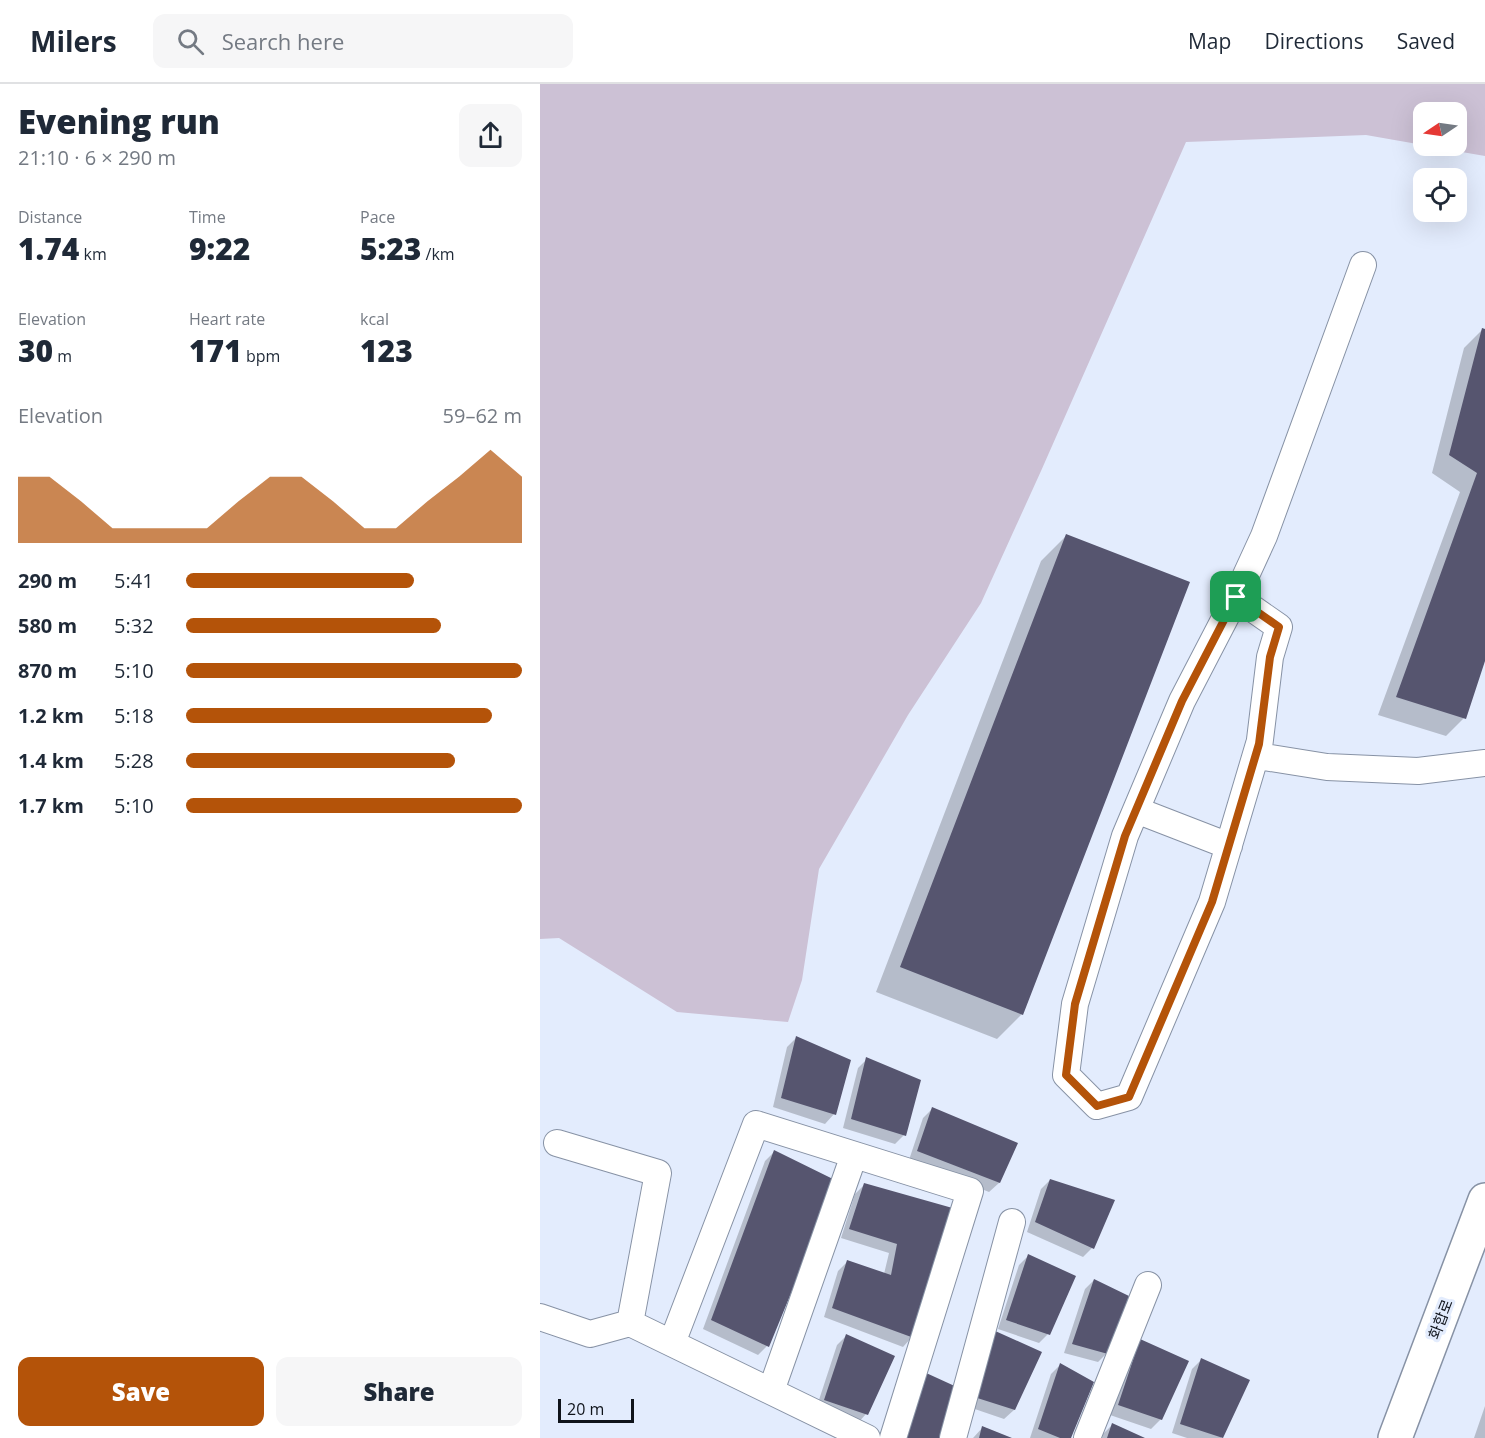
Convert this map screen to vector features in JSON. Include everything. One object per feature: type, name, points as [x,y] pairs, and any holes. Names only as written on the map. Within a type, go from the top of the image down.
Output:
[{"type":"main road","name":"화합로","points":[[1395,1438],[1485,1200]]},
{"type":"street","points":[[1259,744],[1212,902],[1129,1097],[1097,1106],[1066,1075],[1075,1004],[1125,836],[1182,701],[1236,597],[1264,536],[1363,265]]},
{"type":"street","points":[[1236,597],[1279,627],[1270,657],[1258,756],[1327,768],[1418,771],[1485,764]]},
{"type":"street","points":[[1136,810],[1228,846]]},
{"type":"street","points":[[672,1343],[756,1124],[970,1191],[892,1438]]},
{"type":"street","points":[[557,1143],[658,1173],[630,1323]]},
{"type":"street","points":[[771,1391],[854,1155]]},
{"type":"street","points":[[953,1438],[1012,1222]]},
{"type":"street","points":[[1087,1438],[1148,1285]]},
{"type":"street","points":[[540,1317],[590,1334],[630,1323],[867,1438]]},
{"type":"shaded area","points":[[540,84],[1485,84],[1485,156],[1467,153],[1467,102],[1413,102],[1413,143],[1366,135],[1186,142],[981,603],[908,715],[819,869],[802,980],[788,1022],[677,1012],[559,938],[540,939]]},
{"type":"building","points":[[1482,328],[1485,329],[1485,661],[1466,719],[1396,697],[1477,473],[1449,455]]},
{"type":"building","points":[[1066,534],[1190,582],[1023,1015],[900,967]]},
{"type":"building","points":[[796,1036],[851,1060],[836,1115],[781,1098]]},
{"type":"building","points":[[866,1057],[921,1080],[906,1136],[851,1119]]},
{"type":"building","points":[[932,1107],[1018,1143],[1000,1183],[917,1151]]},
{"type":"building","points":[[774,1150],[837,1181],[769,1347],[711,1320]]},
{"type":"building","points":[[1050,1179],[1115,1200],[1094,1249],[1035,1222]]},
{"type":"building","points":[[864,1183],[956,1209],[914,1338],[832,1308],[847,1260],[891,1275],[897,1244],[849,1229]]},
{"type":"building","points":[[1028,1254],[1076,1276],[1050,1335],[1006,1320]]},
{"type":"building","points":[[1094,1279],[1129,1296],[1108,1354],[1072,1344]]},
{"type":"building","points":[[993,1330],[1042,1352],[1015,1410],[971,1396]]},
{"type":"building","points":[[846,1334],[895,1356],[868,1415],[824,1400]]},
{"type":"building","points":[[1140,1339],[1189,1361],[1162,1420],[1118,1405]]},
{"type":"building","points":[[1201,1358],[1250,1380],[1223,1438],[1180,1424]]},
{"type":"building","points":[[1060,1363],[1094,1382],[1071,1438],[1060,1438],[1038,1429]]},
{"type":"building","points":[[924,1372],[959,1388],[946,1438],[904,1438]]},
{"type":"building","points":[[1112,1423],[1145,1438],[1107,1438]]},
{"type":"building","points":[[982,1426],[1012,1438],[979,1438]]},
{"type":"route","points":[[1236,597],[1279,627],[1270,657],[1259,744],[1212,902],[1129,1097],[1097,1106],[1066,1075],[1075,1004],[1125,836],[1182,701],[1236,597]]}]
